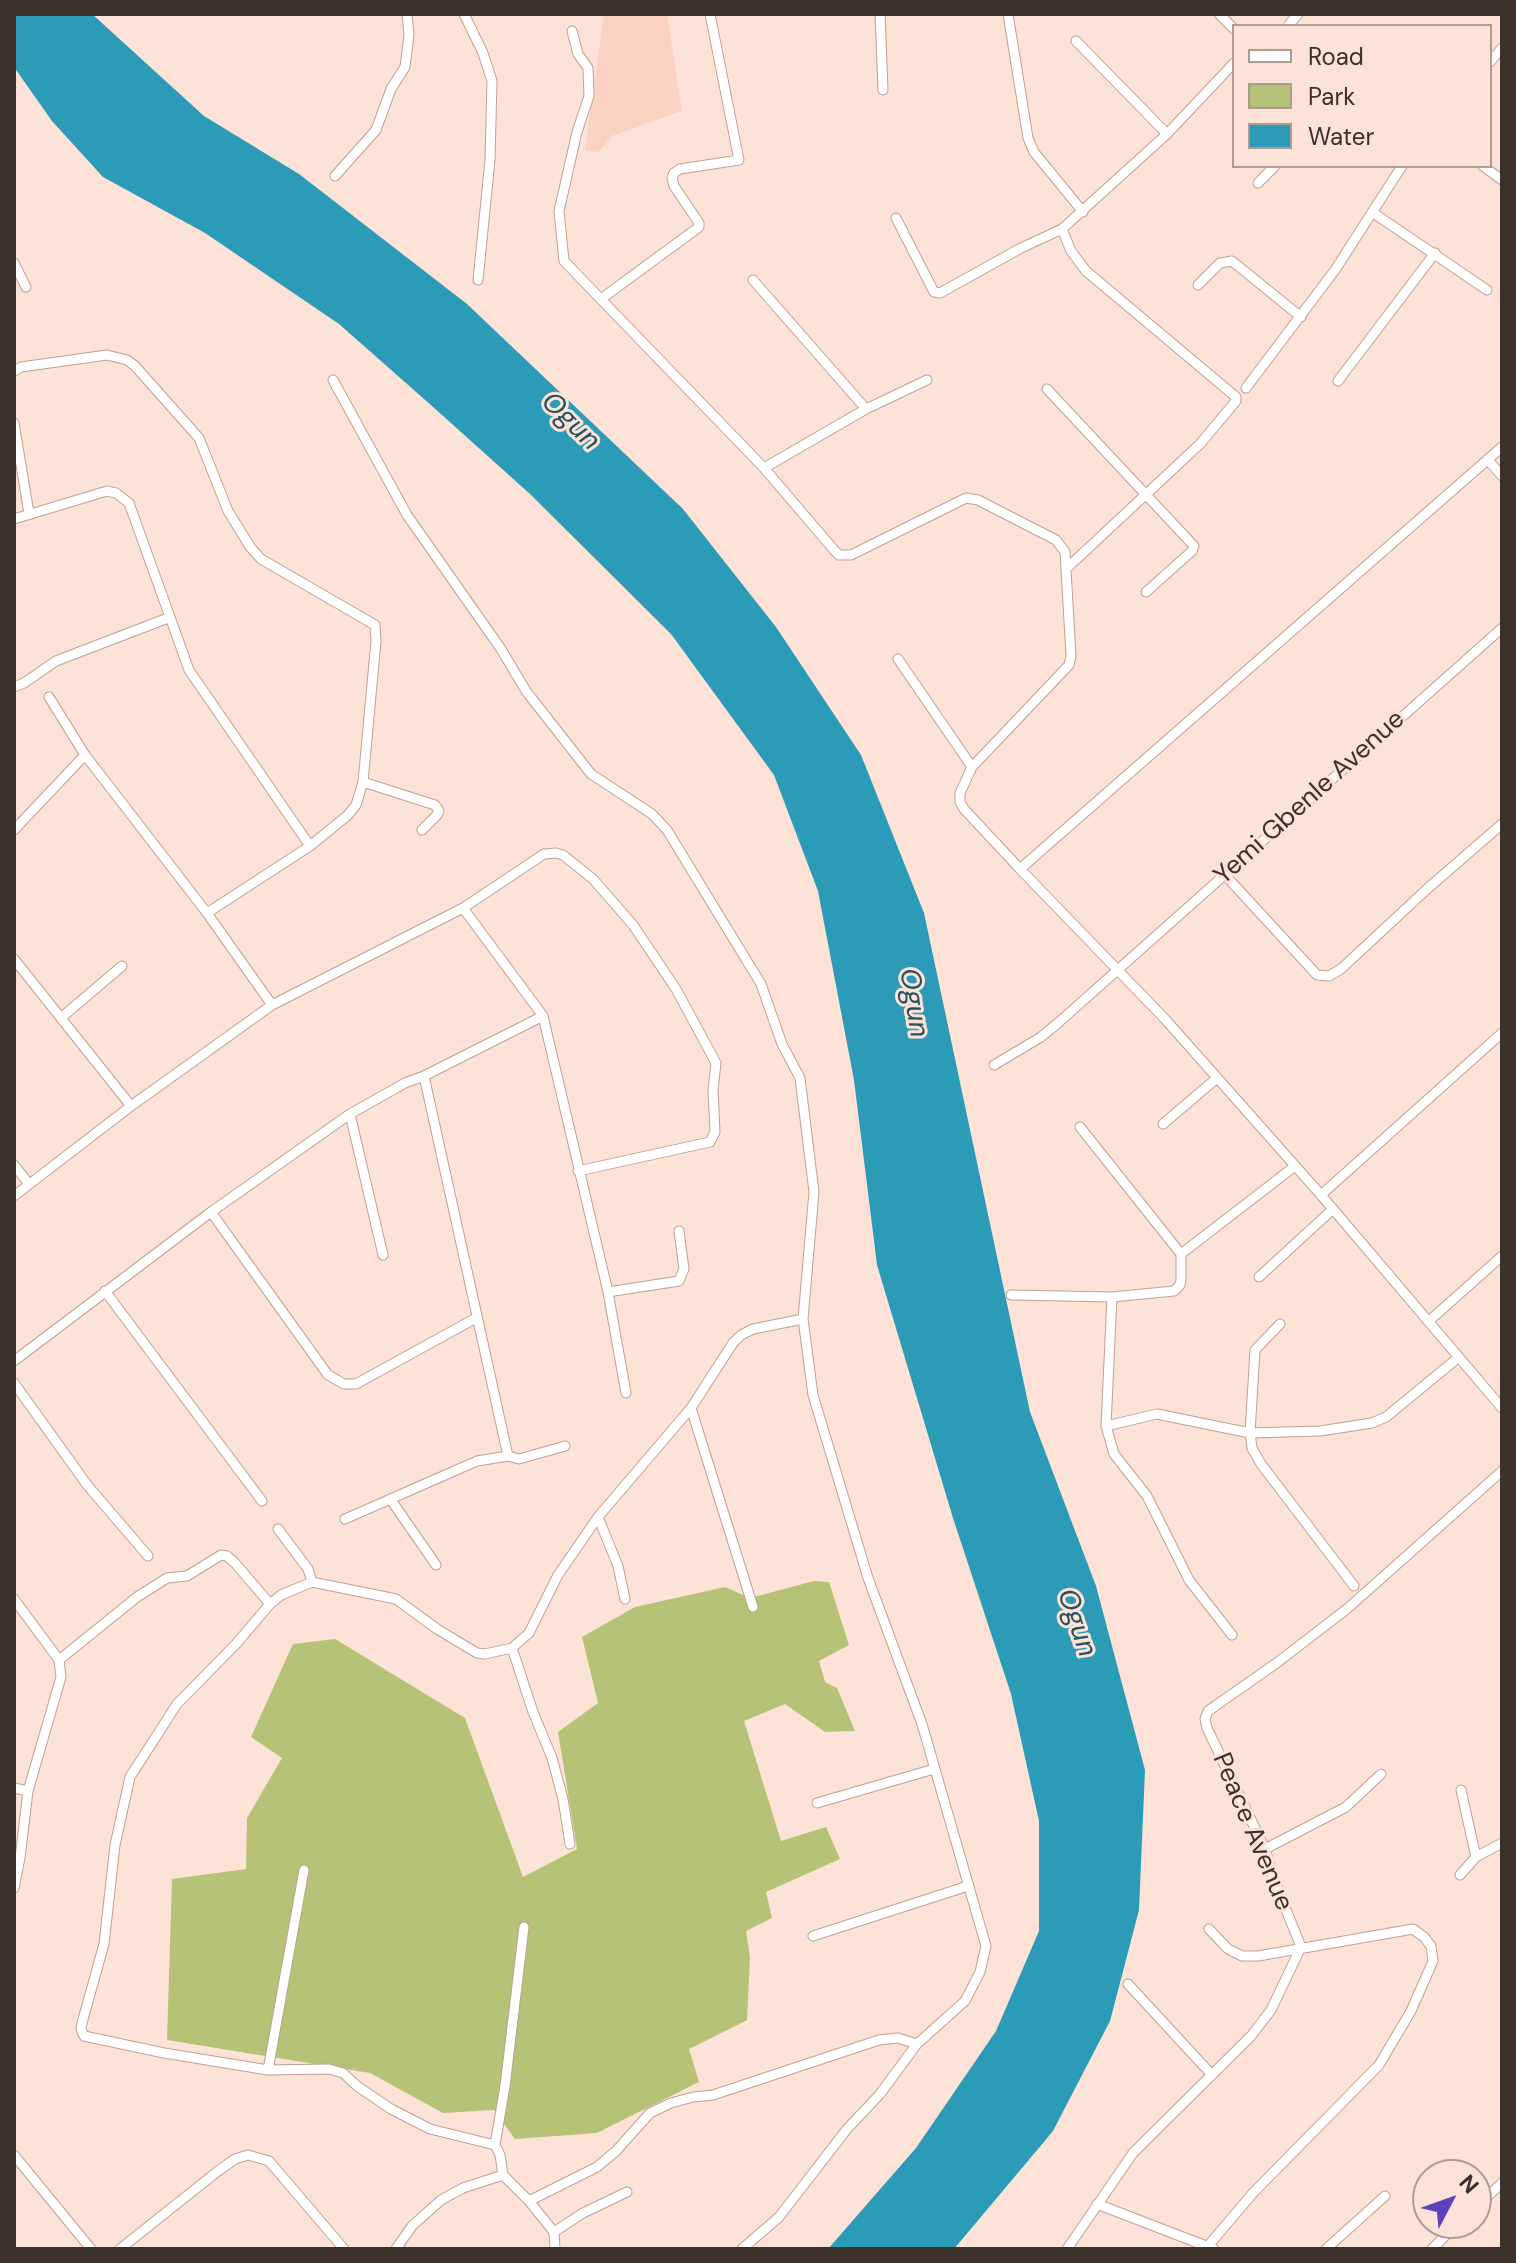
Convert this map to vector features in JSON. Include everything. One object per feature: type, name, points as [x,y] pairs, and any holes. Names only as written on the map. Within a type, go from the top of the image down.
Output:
[{"type":"street","points":[[335,176],[376,130],[391,89],[405,67],[409,35],[407,14]]},
{"type":"street","points":[[464,14],[483,53],[492,81],[490,160],[478,280]]},
{"type":"street","points":[[601,299],[699,227],[674,186],[674,173],[680,169],[739,160],[710,14]]},
{"type":"street","points":[[880,14],[883,90]]},
{"type":"street","points":[[1008,14],[1028,138],[1034,152],[1083,212]]},
{"type":"street","points":[[572,31],[578,54],[588,68],[589,96],[577,132],[559,211],[564,261],[764,468],[839,555],[851,555],[958,500],[972,498],[1056,540],[1065,552],[1068,567],[1069,665],[972,767],[960,793],[960,802],[1020,869],[1118,968],[1217,1078],[1502,1408]]},
{"type":"street","points":[[1076,41],[1167,134]]},
{"type":"street","points":[[896,218],[934,292],[940,293],[1062,229],[1167,134],[1232,65]]},
{"type":"street","points":[[1258,183],[1273,168]]},
{"type":"street","points":[[1246,388],[1335,270],[1398,168]]},
{"type":"street","points":[[1486,168],[1502,180]]},
{"type":"street","points":[[1372,212],[1487,290]]},
{"type":"street","points":[[1062,229],[1071,251],[1086,271],[1236,397],[1236,401],[1200,444],[1068,567]]},
{"type":"street","points":[[1338,381],[1435,253]]},
{"type":"street","points":[[1198,285],[1220,263],[1232,261],[1301,317]]},
{"type":"street","points":[[14,263],[26,287]]},
{"type":"street","points":[[753,280],[866,409]]},
{"type":"street","points":[[14,371],[21,367],[107,355],[127,360],[199,438],[228,511],[261,559],[375,625],[363,782],[356,805],[310,846],[207,913]]},
{"type":"street","points":[[333,380],[407,515],[501,649],[526,691],[591,774],[652,814],[667,830],[761,984],[782,1044],[800,1078],[814,1192],[803,1319],[813,1395],[868,1578],[922,1724],[986,1946],[980,1972],[965,2001],[917,2044],[779,2217],[742,2249]]},
{"type":"street","points":[[764,468],[866,409],[927,380]]},
{"type":"street","points":[[1047,389],[1194,546],[1146,592]]},
{"type":"street","points":[[14,423],[29,513]]},
{"type":"street","points":[[1020,869],[1502,447]]},
{"type":"street","points":[[1488,460],[1502,476]]},
{"type":"street","points":[[14,519],[107,491],[123,497],[133,511],[168,618],[189,670],[310,846]]},
{"type":"street","points":[[14,687],[56,661],[168,618]]},
{"type":"street","name":"Yemi Gbenle Avenue","points":[[994,1065],[1041,1037],[1502,628]]},
{"type":"street","points":[[898,659],[972,767]]},
{"type":"street","points":[[49,697],[85,755],[207,913],[272,1005]]},
{"type":"street","points":[[14,830],[85,755]]},
{"type":"street","points":[[363,782],[435,805],[439,811],[437,815],[422,830]]},
{"type":"street","points":[[1225,875],[1317,975],[1329,976],[1351,961],[1502,824]]},
{"type":"street","points":[[14,1196],[131,1106],[272,1005],[463,908],[544,854],[563,855],[593,879],[633,925],[676,989],[716,1063],[713,1090],[715,1132],[710,1142],[578,1171]]},
{"type":"street","points":[[463,908],[543,1016],[608,1292],[626,1393]]},
{"type":"street","points":[[14,959],[131,1106]]},
{"type":"street","points":[[62,1017],[122,966]]},
{"type":"street","points":[[14,1361],[211,1212],[350,1114],[405,1083],[543,1016]]},
{"type":"street","points":[[1321,1195],[1502,1033]]},
{"type":"street","points":[[424,1076],[508,1456]]},
{"type":"street","points":[[1163,1124],[1217,1078]]},
{"type":"street","points":[[350,1114],[383,1255]]},
{"type":"street","points":[[1011,1295],[1112,1297],[1178,1289],[1181,1254],[1080,1127]]},
{"type":"street","points":[[14,1165],[29,1184]]},
{"type":"street","points":[[1181,1254],[1295,1166]]},
{"type":"street","points":[[1259,1277],[1333,1209]]},
{"type":"street","points":[[211,1212],[328,1375],[344,1384],[356,1384],[476,1318]]},
{"type":"street","points":[[608,1292],[679,1281],[684,1269],[679,1231]]},
{"type":"street","points":[[1429,1321],[1502,1256]]},
{"type":"street","points":[[105,1291],[262,1501]]},
{"type":"street","points":[[1112,1297],[1106,1426],[1117,1461],[1147,1496],[1189,1580],[1232,1635]]},
{"type":"street","points":[[495,2145],[430,2129],[391,2109],[343,2073],[329,2069],[268,2070],[84,2036],[81,2029],[104,1944],[115,1845],[130,1777],[177,1704],[270,1604],[281,1595],[312,1582],[396,1599],[477,1653],[512,1648],[529,1633],[558,1575],[598,1517],[691,1408],[733,1343],[753,1329],[803,1319]]},
{"type":"street","points":[[1280,1324],[1255,1350],[1250,1433],[1252,1448],[1354,1586]]},
{"type":"street","points":[[1106,1426],[1157,1414],[1250,1433],[1320,1431],[1372,1423],[1386,1417],[1459,1357]]},
{"type":"street","points":[[14,1383],[88,1486],[148,1556]]},
{"type":"street","points":[[691,1408],[753,1607]]},
{"type":"street","points":[[345,1519],[477,1461],[508,1456],[519,1459],[565,1446]]},
{"type":"street","name":"Peace Avenue","points":[[1301,1947],[1265,1849],[1207,1728],[1205,1719],[1208,1711],[1348,1608],[1502,1471]]},
{"type":"street","points":[[391,1500],[426,1555],[436,1565]]},
{"type":"street","points":[[598,1517],[618,1566],[625,1599]]},
{"type":"street","points":[[278,1529],[308,1569],[312,1582]]},
{"type":"street","points":[[59,1660],[137,1597],[167,1578],[187,1576],[221,1555],[235,1563],[270,1604]]},
{"type":"street","points":[[14,1599],[59,1660],[61,1677],[58,1696],[28,1791],[14,1888]]},
{"type":"street","points":[[512,1648],[552,1758],[570,1844]]},
{"type":"street","points":[[817,1803],[934,1769]]},
{"type":"street","points":[[1265,1849],[1346,1807],[1381,1774]]},
{"type":"street","points":[[14,1788],[28,1791]]},
{"type":"street","points":[[1461,1790],[1476,1857]]},
{"type":"street","points":[[1460,1875],[1476,1857],[1502,1843]]},
{"type":"street","points":[[268,2070],[304,1870]]},
{"type":"street","points":[[813,1936],[968,1886]]},
{"type":"street","points":[[524,1927],[495,2145],[503,2175],[554,2232],[555,2249]]},
{"type":"street","points":[[1097,2204],[1211,2248],[1253,2193],[1379,2065],[1411,2011],[1433,1961],[1431,1946],[1413,1929],[1258,1956],[1242,1956],[1228,1949],[1209,1929]]},
{"type":"street","points":[[1067,2249],[1146,2138],[1251,2036],[1271,2010],[1301,1947]]},
{"type":"street","points":[[1128,1984],[1212,2075]]},
{"type":"street","points":[[529,2201],[597,2167],[650,2113],[671,2103],[713,2095],[879,2040],[898,2038],[917,2044]]},
{"type":"street","points":[[14,2155],[91,2249]]},
{"type":"street","points":[[120,2249],[218,2171],[235,2159],[248,2155],[269,2161],[344,2249]]},
{"type":"street","points":[[396,2249],[412,2226],[441,2200],[463,2188],[503,2175]]},
{"type":"street","points":[[554,2232],[583,2213],[627,2192]]},
{"type":"street","points":[[1326,2249],[1385,2196]]},
{"type":"shaded area","points":[[604,14],[667,14],[682,111],[612,136],[599,152],[585,150]]},
{"type":"green space","points":[[814,1581],[829,1582],[849,1645],[819,1661],[825,1682],[837,1688],[855,1731],[825,1732],[785,1704],[744,1721],[781,1841],[826,1827],[840,1859],[766,1892],[772,1918],[746,1931],[750,1957],[747,2020],[689,2049],[699,2082],[597,2133],[515,2139],[494,2110],[443,2113],[370,2073],[167,2040],[172,1879],[246,1869],[247,1818],[282,1758],[251,1737],[293,1644],[335,1639],[465,1718],[523,1877],[577,1849],[558,1732],[598,1703],[582,1637],[635,1607],[725,1587],[750,1598]]},
{"type":"water","name":"Ogun","points":[[14,14],[92,14],[204,116],[299,174],[467,304],[683,509],[776,627],[861,755],[924,913],[1030,1412],[1096,1586],[1145,1770],[1139,1910],[1110,2021],[1053,2131],[954,2249],[828,2249],[916,2148],[996,2031],[1039,1931],[1039,1821],[1011,1694],[953,1518],[877,1265],[854,1080],[818,891],[774,775],[671,634],[530,494],[432,406],[339,324],[205,233],[103,177],[52,121],[14,67]]}]
